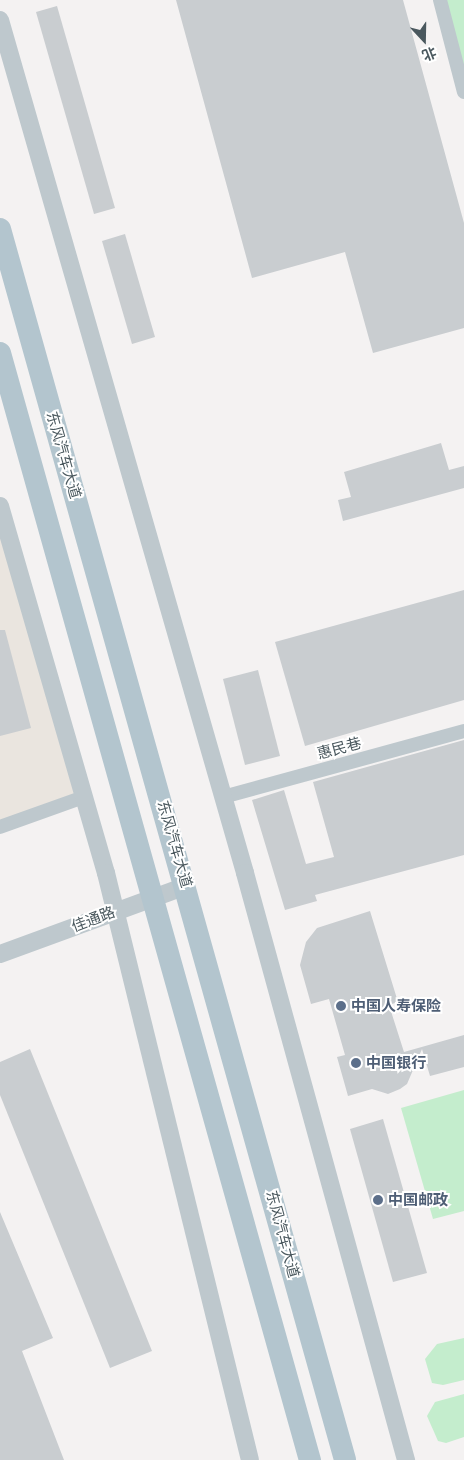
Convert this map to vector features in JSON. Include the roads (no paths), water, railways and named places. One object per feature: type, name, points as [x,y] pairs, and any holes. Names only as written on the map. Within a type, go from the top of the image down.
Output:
[{"type":"main road","name":"东风汽车大道","points":[[0,229],[346,1460]]},
{"type":"main road","points":[[0,353],[154,895],[310,1460]]},
{"type":"street","points":[[440,0],[464,92]]},
{"type":"street","points":[[0,20],[223,797],[406,1460]]},
{"type":"street","points":[[0,506],[115,910],[250,1460]]},
{"type":"street","name":"惠民巷","points":[[223,797],[464,731]]},
{"type":"street","points":[[0,827],[84,797]]},
{"type":"street","name":"佳通路","points":[[0,954],[154,895],[186,886]]},
{"type":"place","name":"中国人寿保险","points":[[341,1006]]},
{"type":"place","name":"中国银行","points":[[356,1063]]},
{"type":"place","name":"中国邮政","points":[[378,1200]]}]
